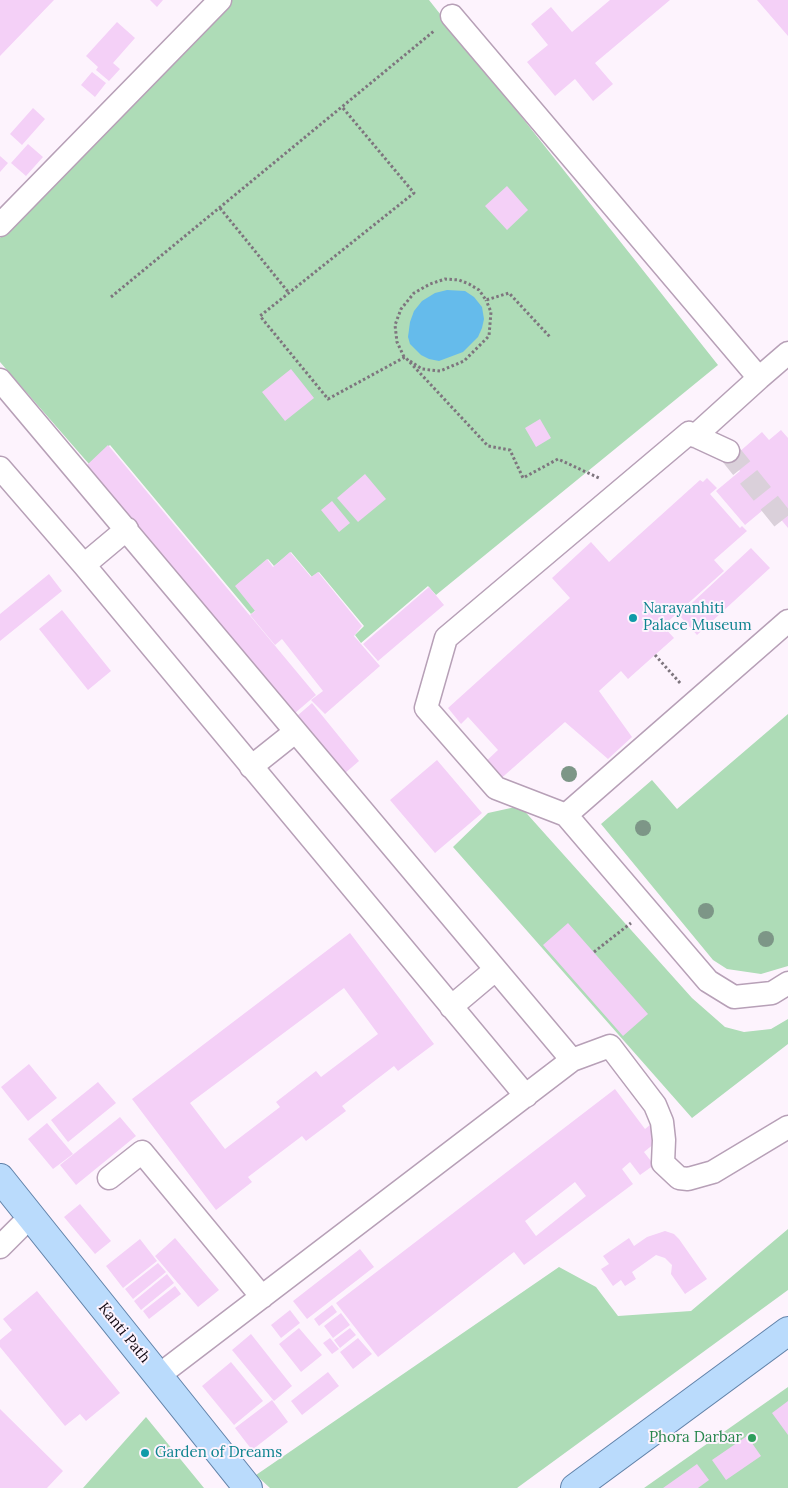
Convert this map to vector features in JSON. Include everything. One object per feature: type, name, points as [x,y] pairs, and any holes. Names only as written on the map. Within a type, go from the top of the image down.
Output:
[{"type":"main road","name":"Kanti Path","points":[[0,1178],[248,1488]]},
{"type":"main road","points":[[575,1488],[788,1331]]},
{"type":"lane","points":[[0,225],[220,0]]},
{"type":"lane","points":[[452,16],[760,378]]},
{"type":"lane","points":[[695,436],[788,353]]},
{"type":"lane","points":[[0,380],[572,1060]]},
{"type":"lane","points":[[728,451],[689,433],[446,638],[426,708],[496,788],[566,815],[708,980],[734,997],[772,993],[788,983]]},
{"type":"lane","points":[[0,468],[84,565],[526,1096]]},
{"type":"lane","points":[[84,565],[127,529]]},
{"type":"lane","points":[[566,815],[788,621]]},
{"type":"lane","points":[[251,767],[295,732]]},
{"type":"lane","points":[[451,1007],[495,970]]},
{"type":"lane","points":[[158,1376],[572,1060],[610,1046],[655,1105],[662,1122],[664,1140],[662,1163],[679,1178],[688,1179],[713,1172],[788,1127]]},
{"type":"lane","points":[[109,1178],[142,1152],[262,1296]]},
{"type":"lane","points":[[0,1247],[30,1217]]},
{"type":"path","points":[[111,297],[344,108],[452,16]]},
{"type":"path","points":[[344,108],[414,193],[260,316],[328,399],[405,358]]},
{"type":"path","points":[[220,208],[289,293]]},
{"type":"path","points":[[405,358],[422,369],[440,371],[464,362],[489,336],[491,312],[486,300],[478,290],[459,280],[445,279],[430,284],[414,294],[401,309],[395,325],[397,342],[405,358],[488,446],[510,450],[523,478],[558,459],[622,489]]},
{"type":"path","points":[[486,300],[509,294],[550,337]]},
{"type":"path","points":[[654,656],[672,675]]},
{"type":"path","points":[[594,952],[648,910]]},
{"type":"green space","points":[[231,0],[429,0],[718,365],[436,595],[428,586],[361,643],[355,635],[364,626],[319,572],[312,577],[291,552],[274,566],[268,559],[236,586],[256,610],[251,614],[110,445],[89,464],[0,362],[0,238]]},
{"type":"green space","points":[[788,714],[788,966],[761,974],[727,969],[713,960],[601,824],[652,780],[677,809]]},
{"type":"green space","points":[[520,806],[692,998],[725,1027],[744,1032],[771,1029],[788,1019],[788,1044],[692,1118],[453,847],[488,813]]},
{"type":"green space","points":[[788,1229],[788,1290],[517,1488],[270,1488],[256,1475],[559,1267],[596,1287],[618,1316],[691,1311]]},
{"type":"green space","name":"Phora Darbar","points":[[788,1387],[788,1488],[644,1488]]},
{"type":"green space","name":"Garden of Dreams","points":[[146,1417],[204,1488],[83,1488]]},
{"type":"water","points":[[447,290],[465,291],[474,297],[482,307],[484,319],[478,337],[463,352],[439,361],[421,355],[410,344],[408,337],[414,311],[422,301],[435,293]]},
{"type":"building","points":[[0,0],[54,0],[0,56]]},
{"type":"building","points":[[150,0],[163,0],[157,7]]},
{"type":"building","points":[[610,0],[670,0],[595,63],[613,84],[593,101],[575,79],[555,96],[527,62],[548,45],[531,24],[551,7],[572,32]]},
{"type":"building","points":[[757,0],[788,0],[788,36]]},
{"type":"building","points":[[117,22],[135,38],[113,63],[120,69],[109,81],[96,70],[98,67],[86,56]]},
{"type":"building","points":[[92,72],[106,83],[95,97],[81,85]]},
{"type":"building","points":[[33,108],[45,119],[22,145],[10,134]]},
{"type":"building","points":[[28,144],[43,157],[26,176],[11,163]]},
{"type":"building","points":[[0,156],[8,163],[0,172]]},
{"type":"building","points":[[507,186],[528,210],[507,230],[485,206]]},
{"type":"building","points":[[291,369],[314,398],[285,421],[262,392]]},
{"type":"building","points":[[540,419],[551,438],[536,447],[525,428]]},
{"type":"building","points":[[781,430],[788,438],[788,528],[769,505],[745,525],[716,491],[740,471],[730,460],[762,432],[769,440]]},
{"type":"building","points":[[108,445],[316,695],[295,713],[87,465]]},
{"type":"building","points":[[365,474],[386,499],[358,522],[337,498]]},
{"type":"building","points":[[707,478],[717,488],[710,494],[740,528],[742,526],[747,531],[714,560],[724,571],[663,626],[674,638],[628,679],[621,671],[599,691],[632,737],[608,759],[565,722],[497,782],[482,765],[498,750],[468,717],[461,724],[448,708],[570,598],[552,578],[591,542],[609,562],[700,480],[703,482]]},
{"type":"building","points":[[332,501],[350,523],[339,532],[321,510]]},
{"type":"building","points":[[751,548],[770,568],[697,635],[679,615]]},
{"type":"building","points":[[290,552],[311,577],[318,572],[362,626],[354,636],[380,666],[325,714],[311,700],[323,691],[282,639],[275,645],[250,615],[255,611],[235,586],[267,559],[273,567]]},
{"type":"building","points":[[49,574],[62,591],[0,641],[0,614]]},
{"type":"building","points":[[429,587],[444,605],[378,661],[363,644]]},
{"type":"building","points":[[62,610],[111,671],[88,690],[39,629]]},
{"type":"building","points":[[312,703],[359,761],[344,774],[297,716]]},
{"type":"building","points":[[437,760],[482,813],[435,853],[390,800]]},
{"type":"building","points":[[568,923],[648,1014],[623,1036],[543,945]]},
{"type":"building","points":[[350,933],[434,1044],[398,1071],[394,1066],[342,1106],[346,1111],[306,1141],[302,1136],[248,1177],[252,1182],[216,1210],[132,1099]],"holes":[[[344,988],[378,1034],[321,1077],[316,1071],[276,1102],[280,1107],[225,1149],[190,1103]]]},
{"type":"building","points":[[29,1064],[57,1098],[28,1121],[1,1087]]},
{"type":"building","points":[[98,1082],[116,1103],[68,1142],[51,1120]]},
{"type":"building","points":[[615,1089],[645,1129],[650,1125],[660,1139],[644,1152],[654,1165],[640,1175],[630,1162],[622,1169],[633,1184],[524,1265],[514,1252],[378,1357],[336,1303]],"holes":[[[575,1182],[586,1196],[536,1236],[525,1221]]]},
{"type":"building","points":[[120,1117],[136,1136],[76,1185],[60,1165]]},
{"type":"building","points":[[47,1123],[73,1154],[53,1169],[28,1139]]},
{"type":"building","points":[[80,1204],[111,1241],[95,1254],[64,1217]]},
{"type":"building","points":[[665,1231],[674,1234],[679,1239],[707,1279],[685,1294],[671,1274],[672,1265],[665,1258],[656,1255],[632,1272],[636,1279],[625,1286],[621,1280],[613,1286],[601,1269],[609,1264],[603,1256],[629,1238],[634,1246],[647,1237]]},
{"type":"building","points":[[175,1238],[219,1290],[198,1307],[155,1256]]},
{"type":"building","points":[[140,1239],[157,1261],[123,1288],[106,1266]]},
{"type":"building","points":[[360,1249],[374,1267],[307,1319],[293,1301]]},
{"type":"building","points":[[158,1263],[166,1272],[133,1299],[125,1289]]},
{"type":"building","points":[[167,1274],[174,1283],[141,1310],[134,1301]]},
{"type":"building","points":[[175,1286],[181,1294],[149,1319],[143,1311]]},
{"type":"building","points":[[37,1291],[120,1393],[86,1421],[80,1414],[65,1426],[0,1347],[0,1340],[12,1330],[3,1319]]},
{"type":"building","points":[[332,1305],[337,1312],[319,1326],[314,1319]]},
{"type":"building","points":[[290,1310],[300,1323],[281,1338],[271,1325]]},
{"type":"building","points":[[341,1313],[350,1325],[333,1338],[324,1326]]},
{"type":"building","points":[[299,1328],[322,1355],[301,1372],[279,1344]]},
{"type":"building","points":[[350,1328],[356,1335],[340,1348],[334,1340]]},
{"type":"building","points":[[251,1334],[292,1386],[274,1401],[232,1350]]},
{"type":"building","points":[[330,1338],[339,1349],[332,1354],[323,1343]]},
{"type":"building","points":[[358,1338],[372,1354],[353,1369],[340,1352]]},
{"type":"building","points":[[231,1362],[263,1401],[234,1425],[202,1386]]},
{"type":"building","points":[[328,1372],[339,1386],[302,1415],[291,1401]]},
{"type":"building","points":[[272,1400],[288,1422],[252,1450],[235,1428]]},
{"type":"building","points":[[788,1401],[788,1435],[772,1413]]},
{"type":"building","points":[[0,1409],[63,1471],[47,1488],[0,1488]]},
{"type":"building","points":[[747,1436],[761,1456],[726,1480],[712,1460]]},
{"type":"building","points":[[697,1464],[709,1480],[698,1488],[663,1488]]},
{"type":"tunnel","points":[[728,451],[788,526]]},
{"type":"place","name":"Narayanhiti Palace Museum","points":[[633,618]]},
{"type":"place","name":"Phora Darbar","points":[[752,1438]]},
{"type":"place","name":"Garden of Dreams","points":[[145,1453]]}]
